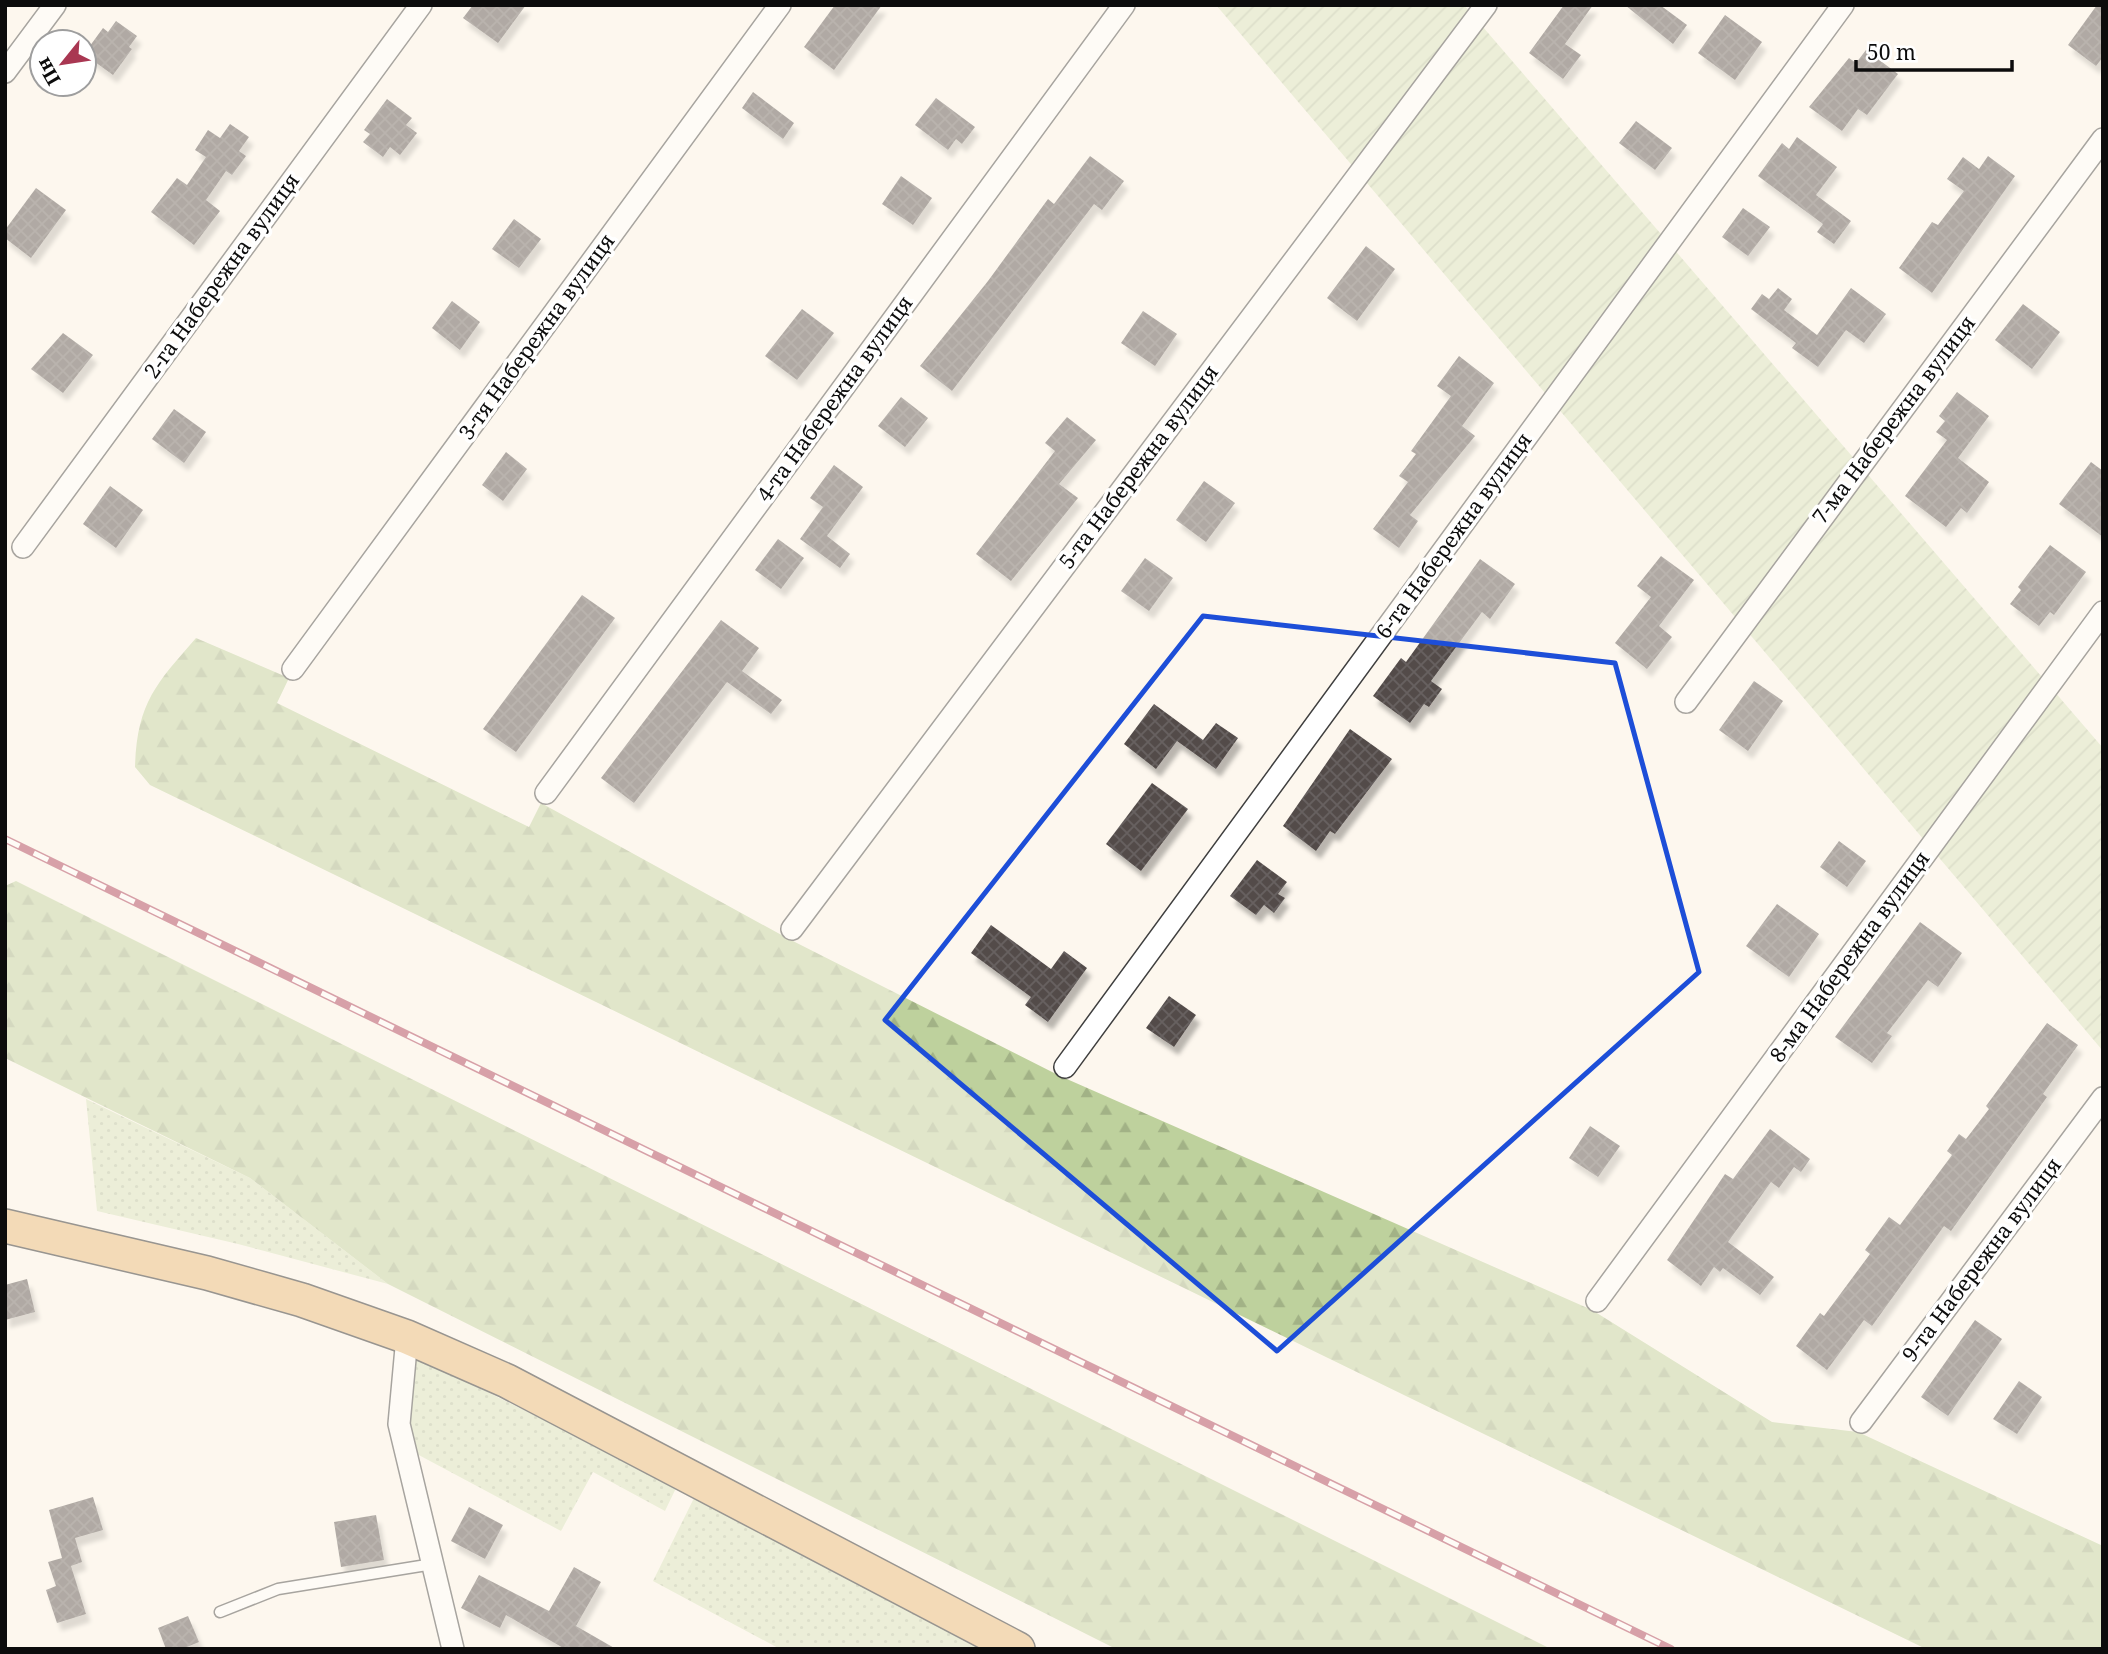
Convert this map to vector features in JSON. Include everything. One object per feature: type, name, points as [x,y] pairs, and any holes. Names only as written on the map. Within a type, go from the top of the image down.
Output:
[{"type":"main road","points":[[5,1226],[207,1273],[302,1300],[407,1337],[507,1381],[1018,1649]]},
{"type":"street","points":[[5,72],[55,5]]},
{"type":"street","name":"2-га Набережна вулиця","points":[[23,547],[421,5]]},
{"type":"street","name":"3-тя Набережна вулиця","points":[[293,668],[780,5]]},
{"type":"street","name":"4-та Набережна вулиця","points":[[546,793],[1124,5]]},
{"type":"street","name":"5-та Набережна вулиця","points":[[792,929],[1486,5]]},
{"type":"street","name":"6-та Набережна вулиця","points":[[1065,1067],[1843,5]]},
{"type":"street","name":"7-ма Набережна вулиця","points":[[1686,702],[2103,139]]},
{"type":"street","name":"8-ма Набережна вулиця","points":[[1597,1301],[2103,612]]},
{"type":"street","name":"9-та Набережна вулиця","points":[[1861,1422],[2103,1098]]},
{"type":"street","points":[[407,1337],[399,1424],[453,1649]]},
{"type":"lane","points":[[220,1612],[278,1589],[433,1564]]},
{"type":"highlighted area","points":[[1203,616],[1615,663],[1699,972],[1277,1351],[885,1020]]},
{"type":"green space","points":[[1216,5],[1464,5],[2103,748],[2103,1051]]},
{"type":"green space","points":[[196,638],[289,678],[277,703],[529,827],[541,803],[787,938],[1060,1076],[1592,1310],[1772,1422],[1858,1432],[2103,1546],[2103,1649],[1926,1649],[150,785],[135,767],[140,726],[145,710],[160,682]]},
{"type":"green space","points":[[16,881],[1551,1649],[1116,1649],[388,1284],[250,1178],[5,1058],[5,886]]},
{"type":"green space","points":[[86,1099],[250,1178],[388,1284],[238,1244],[97,1211]]},
{"type":"green space","points":[[415,1356],[677,1486],[665,1511],[593,1472],[561,1531],[415,1453],[409,1423]]},
{"type":"green space","points":[[695,1496],[1002,1649],[780,1649],[653,1581]]},
{"type":"building","points":[[473,5],[526,5],[498,43],[463,18]]},
{"type":"building","points":[[835,5],[882,5],[834,70],[804,47]]},
{"type":"building","points":[[1564,5],[1593,5],[1565,44],[1581,55],[1563,79],[1529,53]]},
{"type":"building","points":[[1625,5],[1660,5],[1687,25],[1673,44]]},
{"type":"building","points":[[2097,5],[2103,5],[2103,57],[2096,66],[2068,45]]},
{"type":"building","points":[[1725,15],[1762,42],[1735,80],[1698,53]]},
{"type":"building","points":[[116,21],[137,36],[129,47],[132,49],[113,75],[98,64],[98,35],[103,28],[108,32]]},
{"type":"building","points":[[1866,50],[1898,74],[1867,115],[1858,109],[1842,131],[1809,107],[1849,58],[1856,63]]},
{"type":"building","points":[[753,92],[794,123],[783,139],[742,108]]},
{"type":"building","points":[[936,98],[975,127],[962,144],[956,139],[948,150],[915,125]]},
{"type":"building","points":[[387,99],[412,118],[406,125],[417,133],[400,155],[390,147],[383,157],[363,142],[370,134],[364,130]]},
{"type":"building","points":[[1636,121],[1672,148],[1655,170],[1619,143]]},
{"type":"building","points":[[230,124],[249,137],[239,151],[246,156],[232,175],[226,171],[206,200],[220,211],[194,245],[151,212],[177,178],[187,185],[206,157],[195,150],[208,130],[220,138]]},
{"type":"building","points":[[1797,137],[1837,167],[1816,195],[1851,221],[1834,244],[1817,232],[1823,224],[1758,176],[1782,143],[1789,149]]},
{"type":"building","points":[[1090,156],[1124,181],[1102,210],[1094,204],[952,391],[920,366],[988,281],[1048,199],[1054,204]]},
{"type":"building","points":[[1988,156],[2015,176],[1932,293],[1899,268],[1932,222],[1938,225],[1964,191],[1947,179],[1963,157],[1979,169]]},
{"type":"building","points":[[901,176],[932,198],[913,225],[882,204]]},
{"type":"building","points":[[36,188],[66,210],[31,258],[5,238],[5,230]]},
{"type":"building","points":[[1743,208],[1770,227],[1748,256],[1722,237]]},
{"type":"building","points":[[514,219],[541,239],[519,268],[492,249]]},
{"type":"building","points":[[1366,246],[1395,269],[1357,321],[1327,298]]},
{"type":"building","points":[[1778,288],[1792,299],[1784,310],[1817,335],[1851,288],[1886,314],[1864,343],[1846,330],[1818,367],[1792,348],[1796,343],[1751,309],[1762,294],[1769,299]]},
{"type":"building","points":[[452,301],[480,322],[460,350],[432,328]]},
{"type":"building","points":[[2023,304],[2060,332],[2032,369],[1995,340]]},
{"type":"building","points":[[802,309],[834,333],[797,380],[765,356]]},
{"type":"building","points":[[1143,311],[1177,334],[1155,366],[1121,343]]},
{"type":"building","points":[[63,333],[93,355],[63,393],[31,369]]},
{"type":"building","points":[[1459,356],[1494,383],[1462,426],[1475,436],[1410,515],[1418,521],[1399,548],[1373,529],[1408,482],[1399,476],[1416,454],[1411,451],[1451,396],[1437,386]]},
{"type":"building","points":[[1957,392],[1989,416],[1958,458],[1989,482],[1967,513],[1961,508],[1946,527],[1905,496],[1947,440],[1936,432],[1945,421],[1939,416]]},
{"type":"building","points":[[901,397],[928,418],[905,447],[878,426]]},
{"type":"building","points":[[174,409],[206,432],[184,463],[152,439]]},
{"type":"building","points":[[1067,417],[1096,440],[1059,484],[1078,498],[1011,581],[976,554],[1055,451],[1045,443]]},
{"type":"building","points":[[506,452],[527,469],[503,501],[482,485]]},
{"type":"building","points":[[2091,462],[2103,471],[2103,537],[2059,504]]},
{"type":"building","points":[[834,465],[863,487],[827,536],[850,554],[840,568],[800,539],[823,507],[810,498]]},
{"type":"building","points":[[1204,481],[1235,503],[1206,542],[1176,520]]},
{"type":"building","points":[[110,486],[143,510],[116,548],[83,524]]},
{"type":"building","points":[[778,539],[804,558],[781,589],[755,570]]},
{"type":"building","points":[[2050,545],[2086,572],[2054,615],[2050,612],[2039,626],[2010,604],[2021,590],[2018,587]]},
{"type":"building","points":[[1661,556],[1694,580],[1659,626],[1672,637],[1647,669],[1615,643],[1651,597],[1637,586]]},
{"type":"building","points":[[1145,558],[1173,578],[1149,611],[1121,591]]},
{"type":"building","points":[[1480,559],[1515,584],[1490,619],[1482,612],[1431,681],[1442,689],[1429,707],[1424,704],[1410,723],[1373,696],[1401,658],[1406,662]]},
{"type":"building","points":[[582,595],[615,618],[516,752],[483,729]]},
{"type":"building","points":[[721,620],[759,648],[742,671],[782,700],[771,714],[727,682],[634,803],[601,778]]},
{"type":"building","points":[[1754,681],[1783,701],[1748,751],[1719,730]]},
{"type":"building","points":[[1154,704],[1203,740],[1216,723],[1238,738],[1216,769],[1177,741],[1156,769],[1124,744]]},
{"type":"building","points":[[1350,729],[1392,759],[1335,834],[1330,831],[1316,851],[1283,826]]},
{"type":"building","points":[[1152,783],[1188,809],[1141,871],[1106,844]]},
{"type":"building","points":[[1839,841],[1866,861],[1847,887],[1820,867]]},
{"type":"building","points":[[1257,860],[1287,882],[1278,894],[1285,898],[1274,913],[1264,905],[1256,915],[1230,896]]},
{"type":"building","points":[[1777,904],[1819,934],[1789,977],[1746,946]]},
{"type":"building","points":[[1920,922],[1962,953],[1938,987],[1928,980],[1887,1033],[1892,1036],[1872,1063],[1835,1037]]},
{"type":"building","points":[[991,925],[1051,969],[1064,951],[1087,968],[1048,1022],[1025,1005],[1031,997],[971,953]]},
{"type":"building","points":[[1169,996],[1196,1015],[1174,1047],[1146,1028]]},
{"type":"building","points":[[2047,1023],[2078,1045],[2043,1094],[2047,1097],[1951,1231],[1944,1226],[1872,1326],[1864,1320],[1827,1370],[1796,1346],[1820,1313],[1824,1316],[1870,1254],[1865,1250],[1889,1217],[1900,1225],[1952,1155],[1947,1151],[1959,1134],[1966,1139],[1989,1109],[1986,1106]]},
{"type":"building","points":[[1590,1126],[1620,1146],[1598,1177],[1569,1158]]},
{"type":"building","points":[[1770,1129],[1810,1159],[1801,1172],[1794,1167],[1779,1188],[1771,1182],[1728,1242],[1774,1277],[1760,1295],[1723,1268],[1720,1272],[1714,1267],[1701,1286],[1667,1260],[1725,1174],[1733,1179]]},
{"type":"building","points":[[27,1279],[35,1312],[5,1320],[5,1285]]},
{"type":"building","points":[[1975,1320],[2002,1339],[1948,1416],[1921,1397]]},
{"type":"building","points":[[2019,1381],[2042,1397],[2017,1434],[1993,1419]]},
{"type":"building","points":[[93,1497],[103,1530],[75,1538],[82,1562],[71,1566],[86,1614],[57,1623],[46,1590],[56,1586],[48,1562],[62,1558],[49,1510]]},
{"type":"building","points":[[469,1507],[503,1525],[485,1559],[451,1541]]},
{"type":"building","points":[[376,1515],[384,1560],[341,1567],[334,1522]]},
{"type":"building","points":[[574,1567],[601,1582],[576,1626],[616,1649],[565,1649],[506,1615],[500,1628],[461,1608],[479,1575],[549,1611]]},
{"type":"building","points":[[188,1616],[199,1642],[182,1649],[166,1649],[158,1628]]},
{"type":"railway","points":[[5,839],[1671,1649]]}]
